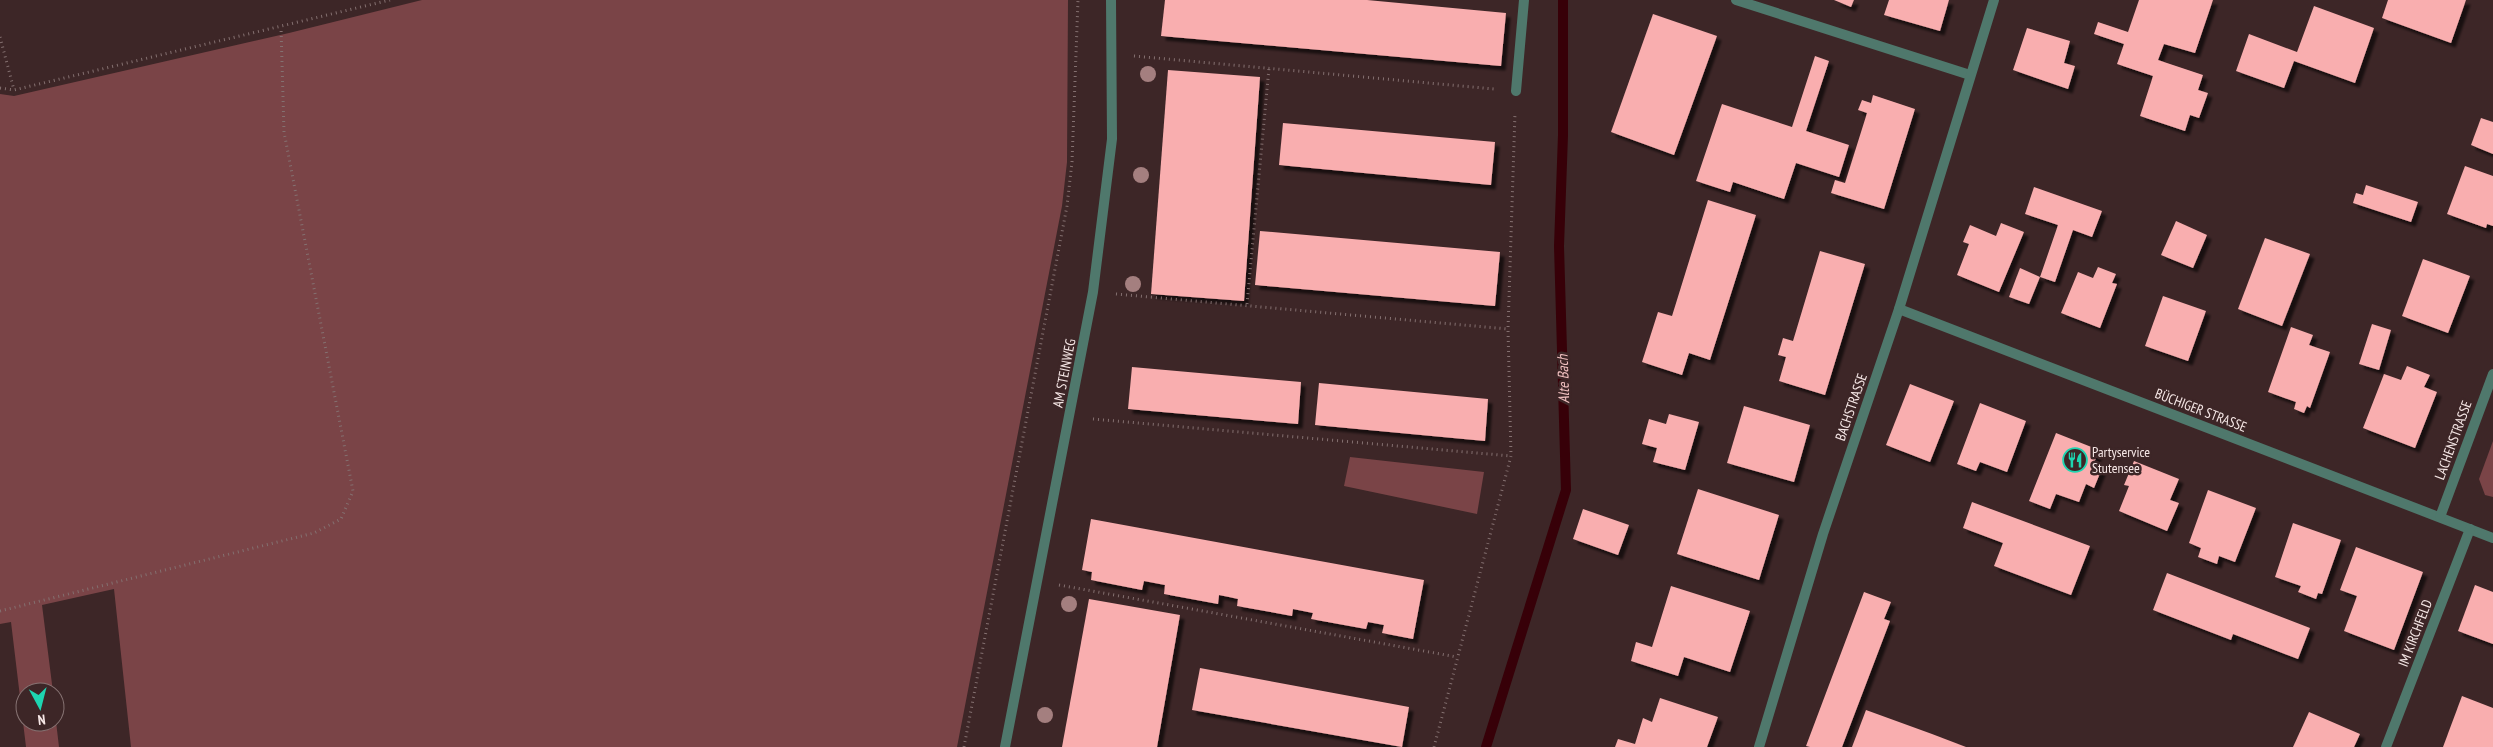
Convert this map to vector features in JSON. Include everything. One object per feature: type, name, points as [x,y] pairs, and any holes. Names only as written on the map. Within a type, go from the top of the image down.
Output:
[{"type":"street","name":"AM STEINWEG","points":[[1005,747],[1093,292],[1112,140],[1111,0]]},
{"type":"street","points":[[1516,91],[1524,0]]},
{"type":"street","points":[[1736,0],[1970,75]]},
{"type":"street","name":"BACHSTRASSE","points":[[1759,747],[1823,534],[1899,309],[1994,0]]},
{"type":"street","name":"BÜCHIGER STRASSE","points":[[1899,309],[2493,538]]},
{"type":"street","name":"LACHENSTRASSE","points":[[2440,517],[2493,374]]},
{"type":"street","name":"IM KIRCHFELD","points":[[2386,747],[2470,529]]},
{"type":"path","points":[[0,88],[14,90],[390,0]]},
{"type":"path","points":[[964,747],[1067,206],[1072,162],[1078,0]]},
{"type":"path","points":[[0,611],[314,533],[341,519],[353,491],[284,132],[281,27]]},
{"type":"path","points":[[0,37],[14,90]]},
{"type":"path","points":[[1112,54],[1516,91],[1508,329],[1511,456],[1434,747]]},
{"type":"path","points":[[1247,304],[1269,68]]},
{"type":"path","points":[[1093,292],[1247,304],[1508,329]]},
{"type":"path","points":[[1070,417],[1511,456]]},
{"type":"path","points":[[1036,581],[1457,657]]},
{"type":"shaded area","points":[[422,0],[1068,0],[1067,162],[1062,206],[957,747],[131,747],[114,589],[42,605],[52,682],[18,682],[11,622],[0,624],[0,94],[14,96],[289,33]]},
{"type":"shaded area","points":[[2493,441],[2493,497],[2485,495],[2479,479]]},
{"type":"shaded area","points":[[1350,457],[1484,472],[1477,514],[1344,486]]},
{"type":"shaded area","points":[[24,732],[57,732],[59,747],[26,747]]},
{"type":"building","points":[[1165,0],[1367,0],[1506,13],[1501,66],[1161,36]]},
{"type":"building","points":[[1834,0],[1854,0],[1851,7]]},
{"type":"building","points":[[1889,0],[1949,0],[1940,31],[1884,15]]},
{"type":"building","points":[[2139,0],[2213,0],[2195,53],[2164,44],[2158,60],[2203,75],[2198,90],[2208,93],[2199,118],[2190,115],[2185,131],[2140,116],[2153,76],[2117,64],[2124,44],[2094,34],[2098,22],[2128,32]]},
{"type":"building","points":[[2388,0],[2466,0],[2451,43],[2382,18]]},
{"type":"building","points":[[2314,6],[2374,28],[2355,83],[2294,61],[2284,88],[2236,71],[2249,34],[2297,52]]},
{"type":"building","points":[[1653,14],[1717,36],[1674,155],[1611,132]]},
{"type":"building","points":[[2027,28],[2070,41],[2064,63],[2075,66],[2068,89],[2013,70]]},
{"type":"building","points":[[1815,56],[1829,61],[1806,131],[1849,145],[1839,177],[1796,163],[1784,199],[1733,182],[1730,192],[1696,181],[1722,104],[1792,127]]},
{"type":"building","points":[[1168,70],[1260,77],[1244,301],[1151,294]]},
{"type":"building","points":[[1873,95],[1915,109],[1884,209],[1831,193],[1835,180],[1845,183],[1867,113],[1858,110],[1862,100],[1871,103]]},
{"type":"building","points":[[2481,118],[2493,122],[2493,154],[2471,145]]},
{"type":"building","points":[[1283,123],[1495,142],[1491,185],[1279,165]]},
{"type":"building","points":[[2465,166],[2493,176],[2493,226],[2487,224],[2486,228],[2447,214]]},
{"type":"building","points":[[2366,185],[2418,202],[2411,222],[2353,203],[2356,193],[2363,195]]},
{"type":"building","points":[[2034,187],[2102,211],[2092,237],[2073,230],[2055,282],[2040,277],[2058,225],[2025,214]]},
{"type":"building","points":[[1708,200],[1756,215],[1710,360],[1689,353],[1682,375],[1642,362],[1658,312],[1672,316]]},
{"type":"building","points":[[2176,221],[2207,235],[2193,268],[2161,255]]},
{"type":"building","points":[[2001,223],[2024,232],[1999,292],[1957,275],[1969,244],[1963,242],[1970,225],[1996,236]]},
{"type":"building","points":[[1260,231],[1500,252],[1495,306],[1255,285]]},
{"type":"building","points":[[2265,238],[2310,254],[2282,326],[2238,309]]},
{"type":"building","points":[[1820,251],[1865,264],[1825,395],[1779,381],[1786,357],[1778,355],[1783,338],[1793,341]]},
{"type":"building","points":[[2423,259],[2470,276],[2448,333],[2402,316]]},
{"type":"building","points":[[2098,267],[2116,274],[2112,283],[2117,284],[2100,328],[2061,313],[2078,272],[2093,278]]},
{"type":"building","points":[[2020,268],[2040,277],[2029,304],[2009,297]]},
{"type":"building","points":[[2163,296],[2206,311],[2188,361],[2145,346]]},
{"type":"building","points":[[2372,324],[2391,330],[2379,370],[2359,364]]},
{"type":"building","points":[[2291,327],[2313,335],[2309,345],[2330,352],[2310,408],[2307,406],[2304,413],[2294,409],[2296,402],[2268,392]]},
{"type":"building","points":[[2407,366],[2430,375],[2424,387],[2437,392],[2415,448],[2363,428],[2384,374],[2401,380]]},
{"type":"building","points":[[1132,367],[1301,382],[1298,424],[1128,409]]},
{"type":"building","points":[[1319,383],[1488,399],[1485,441],[1315,425]]},
{"type":"building","points":[[1910,384],[1954,401],[1930,462],[1886,445]]},
{"type":"building","points":[[1980,403],[2026,421],[2007,472],[1980,462],[1976,471],[1957,464]]},
{"type":"building","points":[[1744,406],[1810,425],[1794,482],[1727,463]]},
{"type":"building","points":[[1669,414],[1699,422],[1685,470],[1653,462],[1657,448],[1642,444],[1649,419],[1666,424]]},
{"type":"building","points":[[2056,433],[2099,450],[2094,463],[2103,466],[2094,488],[2086,484],[2079,502],[2056,494],[2050,509],[2029,501]]},
{"type":"building","points":[[2134,461],[2179,479],[2170,500],[2179,503],[2167,531],[2119,511],[2129,486],[2124,485]]},
{"type":"building","points":[[1698,489],[1779,515],[1759,580],[1677,554]]},
{"type":"building","points":[[2208,490],[2256,508],[2235,562],[2219,556],[2217,564],[2198,557],[2201,548],[2189,543]]},
{"type":"building","points":[[1972,502],[2090,546],[2071,595],[1994,566],[2003,543],[1963,528]]},
{"type":"building","points":[[1583,509],[1629,525],[1618,555],[1573,539]]},
{"type":"building","points":[[1091,519],[1424,580],[1413,639],[1382,633],[1384,625],[1368,622],[1366,629],[1311,619],[1313,613],[1293,609],[1292,616],[1237,606],[1238,599],[1219,595],[1218,604],[1164,594],[1165,585],[1144,581],[1142,590],[1091,580],[1092,572],[1082,570]]},
{"type":"building","points":[[2293,523],[2341,540],[2322,594],[2318,593],[2316,599],[2298,592],[2301,586],[2275,577]]},
{"type":"building","points":[[2356,547],[2423,572],[2394,650],[2344,631],[2357,596],[2340,590]]},
{"type":"building","points":[[2167,573],[2310,628],[2298,659],[2233,634],[2231,640],[2153,610]]},
{"type":"building","points":[[2475,585],[2493,592],[2493,644],[2458,631]]},
{"type":"building","points":[[1671,586],[1750,611],[1730,672],[1684,657],[1678,676],[1631,661],[1636,642],[1652,647]]},
{"type":"building","points":[[1864,592],[1891,602],[1884,619],[1890,621],[1842,747],[1806,746]]},
{"type":"building","points":[[1089,599],[1180,615],[1157,747],[1062,747]]},
{"type":"building","points":[[1200,668],[1409,707],[1402,747],[1192,710]]},
{"type":"building","points":[[2462,696],[2493,708],[2493,747],[2443,747]]},
{"type":"building","points":[[1660,698],[1718,717],[1707,747],[1615,747],[1618,739],[1635,744],[1643,718],[1652,722]]},
{"type":"building","points":[[1866,710],[1932,734],[1966,747],[1852,747]]},
{"type":"building","points":[[2309,712],[2360,734],[2354,747],[2293,747]]},
{"type":"waterway","name":"Alte Bach","points":[[1486,747],[1566,490],[1559,246],[1563,135],[1563,0]]},
{"type":"place","name":"Partyservice Stutensee","points":[[2075,460]]}]
